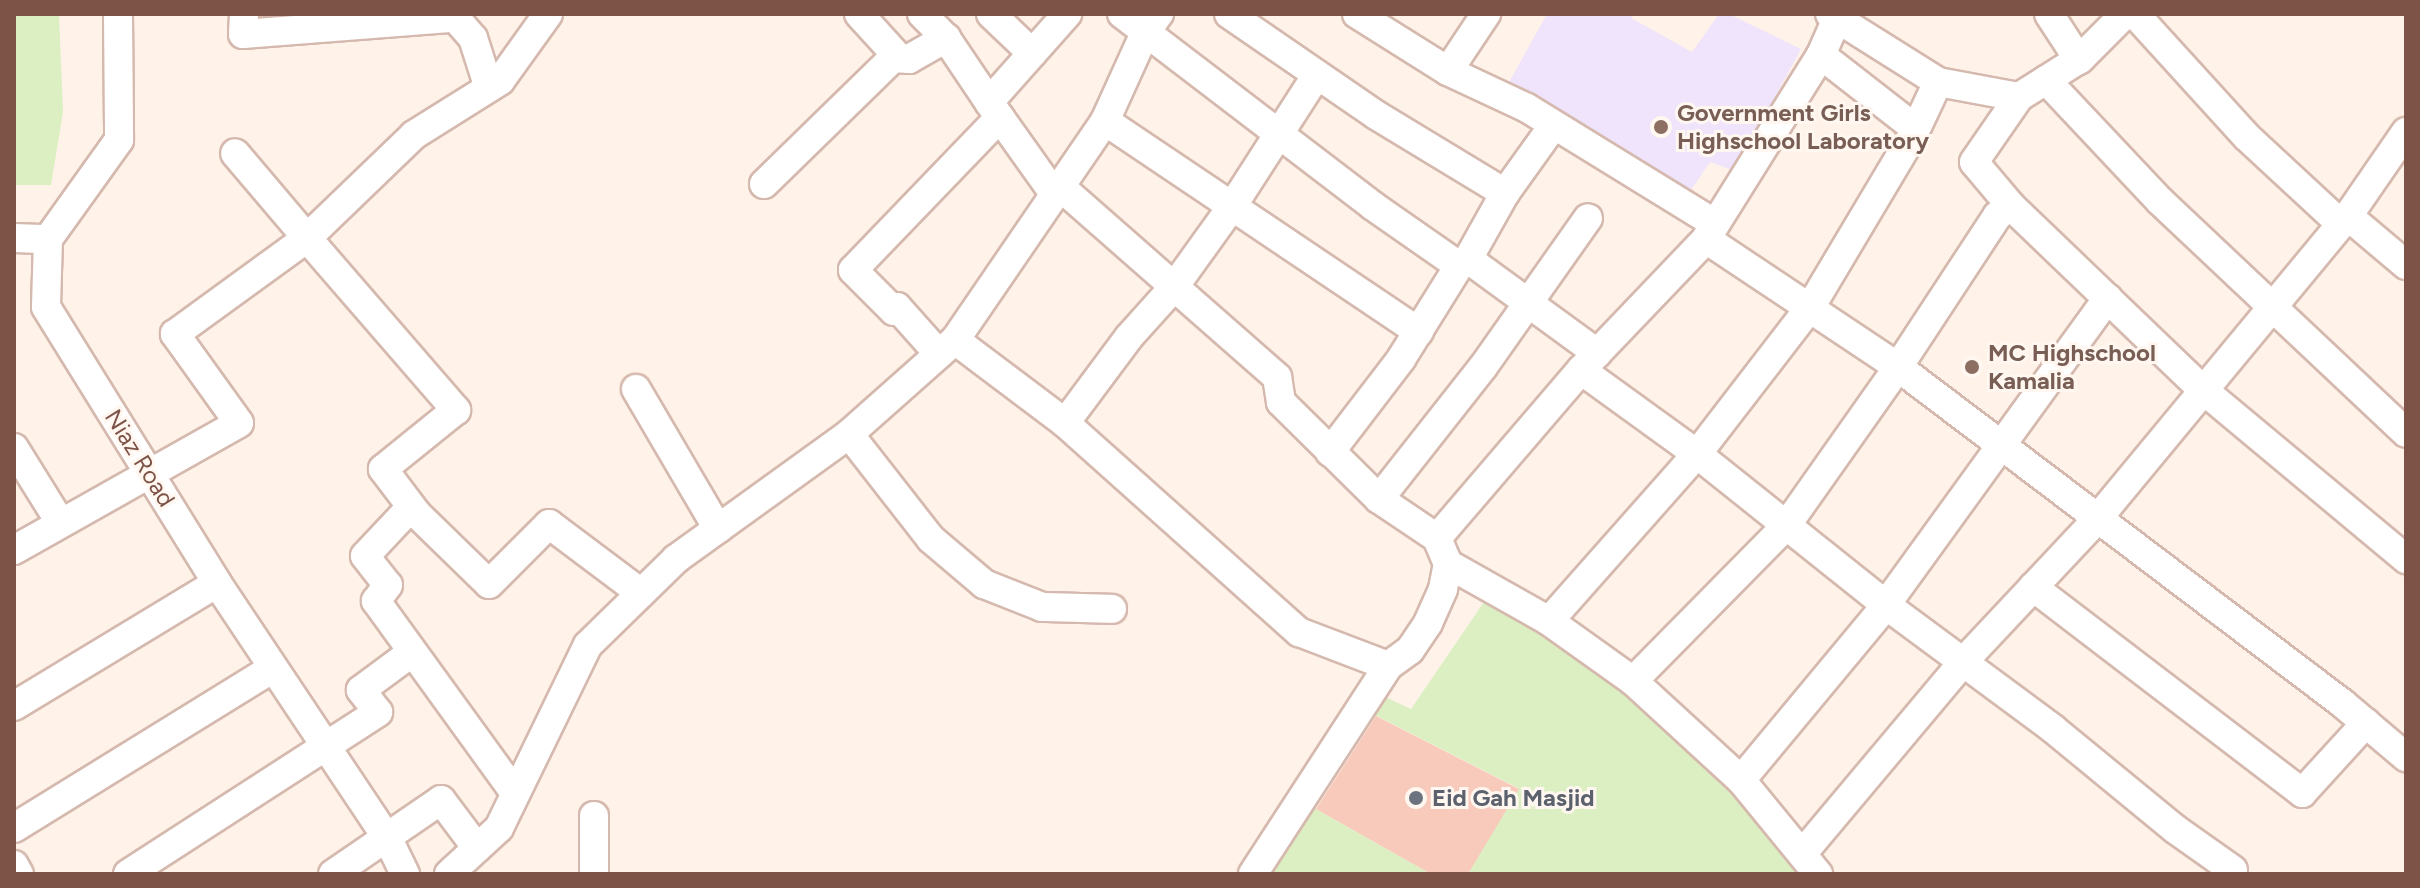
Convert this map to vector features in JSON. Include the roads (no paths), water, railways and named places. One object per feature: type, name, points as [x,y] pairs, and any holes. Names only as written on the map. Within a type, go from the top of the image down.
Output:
[{"type":"street","points":[[14,238],[48,239],[119,140],[118,14]]},
{"type":"street","points":[[244,14],[243,34],[449,18],[452,14],[473,38],[489,88]]},
{"type":"street","points":[[14,550],[239,423],[175,334],[307,238],[414,135],[500,81],[548,14]]},
{"type":"street","points":[[859,14],[899,58]]},
{"type":"street","points":[[922,14],[946,38],[995,110],[1058,191],[1277,377],[1281,402],[1379,499],[1442,551],[1633,681],[1741,780],[1810,864],[1963,662],[2098,518],[2344,220],[2406,132]]},
{"type":"street","points":[[991,14],[1032,53]]},
{"type":"street","points":[[1122,14],[1152,23],[1373,206],[1529,302],[1589,362],[1786,526],[1886,605],[2052,728],[2175,829],[2233,870]]},
{"type":"street","points":[[1229,14],[1414,140],[1505,193]]},
{"type":"street","points":[[1357,14],[1448,71],[1527,108],[1710,231],[1898,367],[2098,518],[2406,757]]},
{"type":"street","points":[[1448,71],[1486,14]]},
{"type":"street","points":[[2049,14],[2079,60]]},
{"type":"street","points":[[2125,14],[2079,60],[2019,97],[1974,162],[2011,206],[2202,389],[2406,559]]},
{"type":"street","points":[[2135,14],[2247,137],[2344,220],[2406,265]]},
{"type":"street","points":[[1253,874],[1388,666],[1410,650],[1428,623],[1443,589],[1442,551],[1589,362],[1710,231],[1821,55],[1835,15],[1938,82],[2019,97]]},
{"type":"street","points":[[1059,17],[995,110],[853,270],[894,311],[897,307],[947,347],[1065,423],[1299,632],[1388,666]]},
{"type":"street","points":[[449,874],[499,828],[588,645],[676,559],[849,434],[947,347],[1105,121],[1152,23]]},
{"type":"street","points":[[764,184],[893,58],[909,59],[946,38]]},
{"type":"street","points":[[1821,55],[1916,129]]},
{"type":"street","points":[[1065,423],[1129,337],[1174,287],[1233,205],[1316,76]]},
{"type":"street","points":[[2046,80],[2160,201],[2406,433]]},
{"type":"street","points":[[1549,621],[1697,454],[1811,306],[1916,129],[1938,82]]},
{"type":"street","points":[[1105,121],[1419,332]]},
{"type":"street","points":[[1330,452],[1419,332],[1505,193],[1553,126]]},
{"type":"street","points":[[235,153],[456,410],[383,469],[411,507],[489,584],[549,524],[641,593]]},
{"type":"street","points":[[1633,681],[1786,526],[1898,367],[1997,216],[2011,206]]},
{"type":"street","points":[[1379,499],[1529,302],[1588,218]]},
{"type":"street","name":"Niaz Road","points":[[48,239],[46,307],[217,583],[388,839],[405,874]]},
{"type":"street","points":[[1741,780],[1886,605],[2108,298]]},
{"type":"street","points":[[636,389],[718,529]]},
{"type":"street","points":[[849,434],[931,539],[984,584],[1042,607],[1112,609]]},
{"type":"street","points":[[14,448],[60,522]]},
{"type":"street","points":[[411,507],[365,556],[388,585],[376,601],[515,793]]},
{"type":"street","points":[[14,706],[217,583]]},
{"type":"street","points":[[2033,587],[2302,793],[2366,723]]},
{"type":"street","points":[[128,874],[378,712],[361,690],[411,653]]},
{"type":"street","points":[[14,828],[273,668]]},
{"type":"street","points":[[333,874],[441,800],[477,848]]},
{"type":"street","points":[[594,816],[594,874]]},
{"type":"street","points":[[14,865],[19,874]]},
{"type":"place","name":"Government Girls Highschool Laboratory","points":[[1661,127]]},
{"type":"place","name":"MC Highschool Kamalia","points":[[1972,367]]},
{"type":"place","name":"Eid Gah Masjid","points":[[1416,798]]}]
